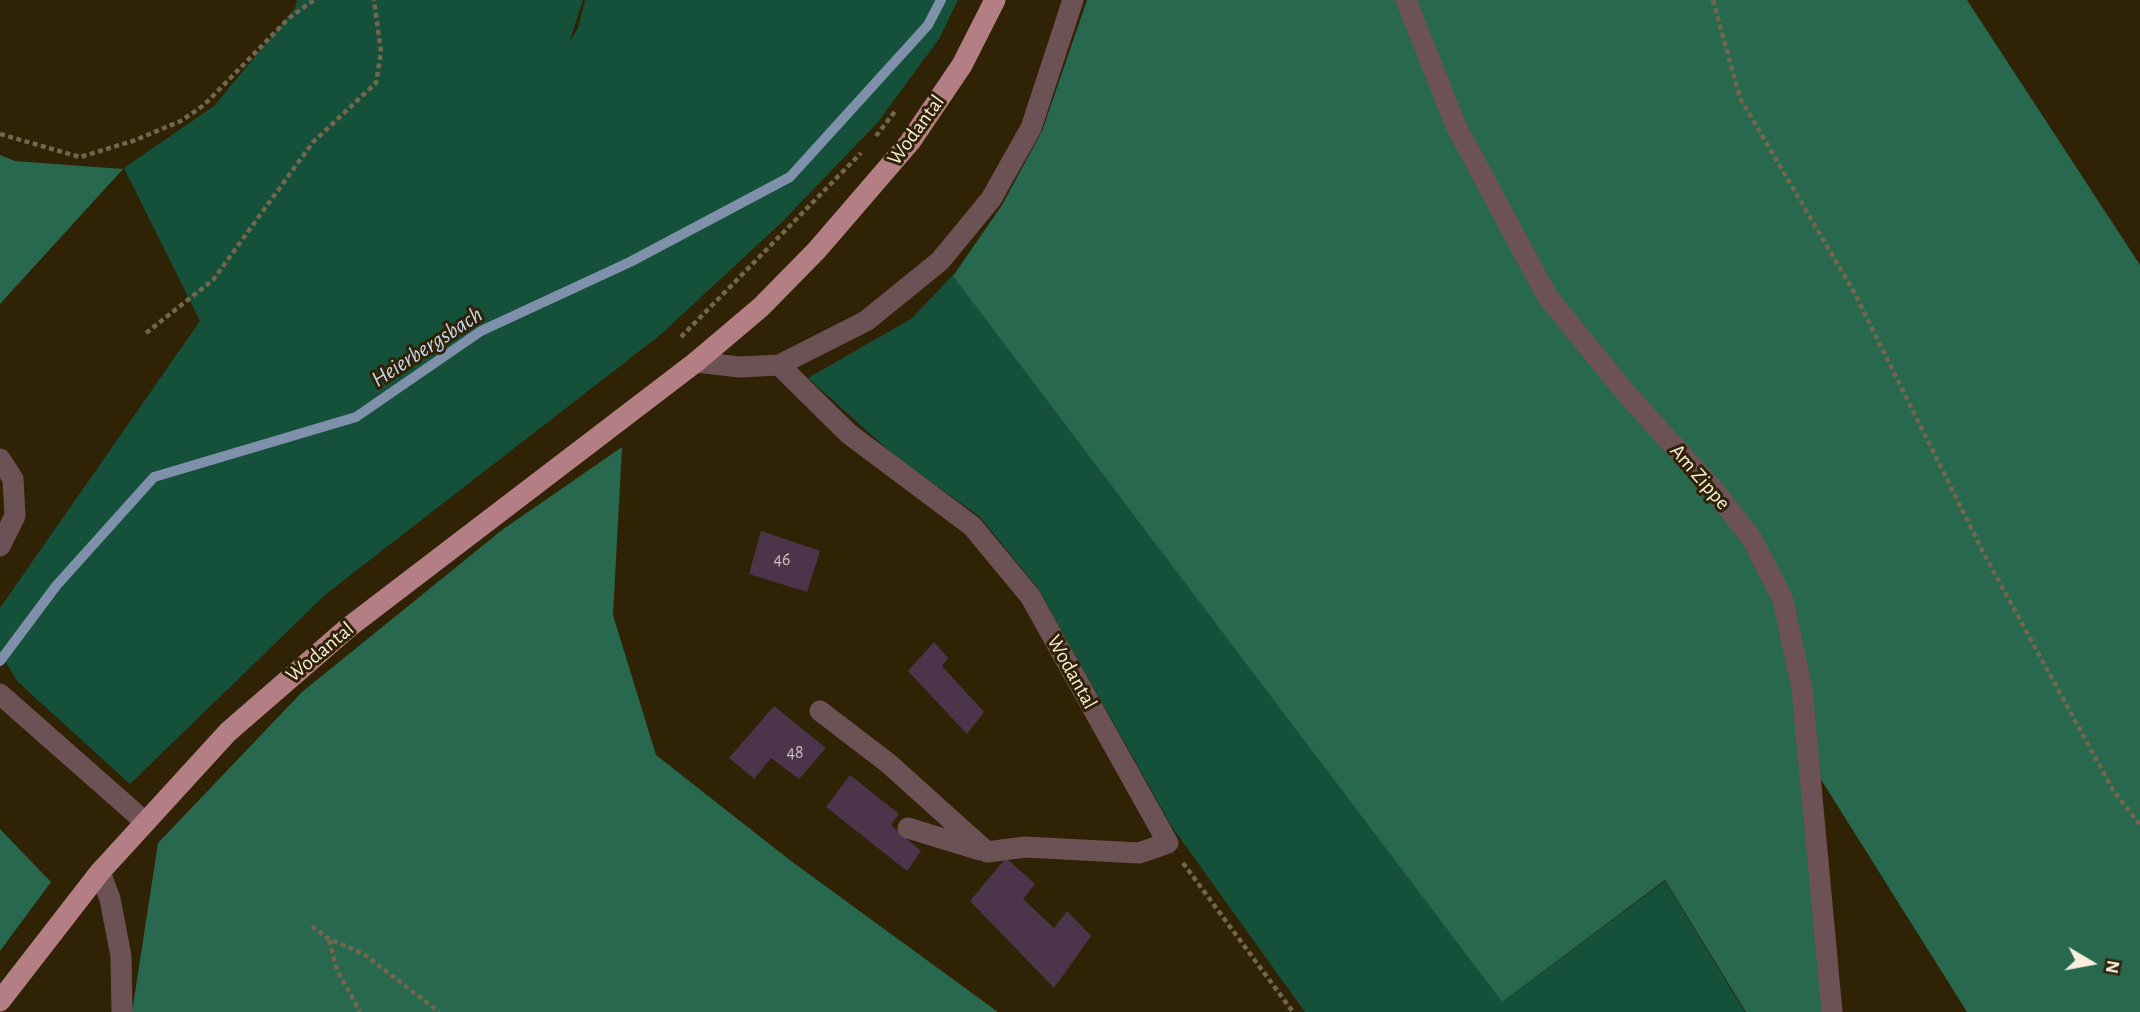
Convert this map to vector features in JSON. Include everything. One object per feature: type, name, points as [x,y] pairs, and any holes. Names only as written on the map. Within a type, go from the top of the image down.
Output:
[{"type":"main road","name":"Wodantal","points":[[0,1001],[100,872],[228,732],[349,627],[696,362],[761,307],[866,196],[910,142],[962,65],[995,0]]},
{"type":"street","points":[[696,362],[740,367],[779,365],[866,321],[940,261],[991,199],[1031,128],[1073,0]]},
{"type":"street","name":"Am Zippe","points":[[1406,0],[1455,126],[1547,296],[1625,392],[1713,489],[1744,529],[1783,600],[1802,689],[1832,1012]]},
{"type":"street","name":"Wodantal","points":[[779,365],[849,434],[972,526],[1030,596],[1168,843]]},
{"type":"street","points":[[0,459],[13,479],[15,516],[0,546]]},
{"type":"street","points":[[0,694],[144,821]]},
{"type":"street","points":[[820,711],[888,764],[987,852]]},
{"type":"street","points":[[908,828],[987,852],[1026,847],[1139,853],[1168,843]]},
{"type":"street","points":[[100,872],[110,899],[121,956],[122,1012]]},
{"type":"path","points":[[0,134],[80,157],[133,141],[181,121],[204,105],[289,18],[314,0]]},
{"type":"path","points":[[146,333],[212,279],[313,142],[376,83],[381,52],[374,0]]},
{"type":"path","points":[[1713,0],[1740,98],[1854,292],[1983,552],[2113,790],[2140,825]]},
{"type":"path","points":[[875,137],[899,106]]},
{"type":"path","points":[[676,341],[867,147]]},
{"type":"path","points":[[1168,843],[1293,1012]]},
{"type":"path","points":[[312,926],[329,939],[364,954],[439,1012]]},
{"type":"path","points":[[329,939],[337,970],[360,1012]]},
{"type":"green space","points":[[297,0],[583,0],[569,43],[578,28],[585,0],[958,0],[939,39],[878,122],[781,223],[659,336],[326,594],[130,784],[18,682],[0,653],[0,608],[200,321],[124,168],[214,106],[295,8]]},
{"type":"green space","points":[[1087,0],[1967,0],[2140,265],[2140,1012],[1967,1012],[1805,754],[1824,1012],[1746,1012],[1665,880],[1502,1002],[953,276],[1002,205],[1042,131]]},
{"type":"green space","points":[[0,155],[15,161],[123,169],[0,304]]},
{"type":"green space","points":[[953,275],[1502,1002],[1665,881],[1745,1012],[1305,1012],[1172,827],[1037,587],[979,516],[896,457],[808,378],[911,319]]},
{"type":"green space","points":[[622,447],[613,615],[656,755],[791,861],[998,1012],[132,1012],[158,843],[302,692],[502,530]]},
{"type":"green space","points":[[0,829],[51,882],[0,951]]},
{"type":"building","points":[[761,531],[820,551],[807,592],[749,574]]},
{"type":"building","points":[[934,642],[948,658],[942,666],[984,712],[967,734],[908,671]]},
{"type":"building","points":[[774,706],[826,748],[799,779],[771,758],[754,779],[729,758]]},
{"type":"building","points":[[850,775],[899,814],[891,825],[921,851],[907,871],[826,807]]},
{"type":"building","points":[[1006,858],[1035,884],[1023,899],[1054,928],[1067,911],[1091,936],[1054,988],[970,901]]},
{"type":"waterway","name":"Heierbergsbach","points":[[0,661],[56,586],[154,477],[356,417],[481,331],[630,262],[790,177],[928,25],[941,0]]}]
